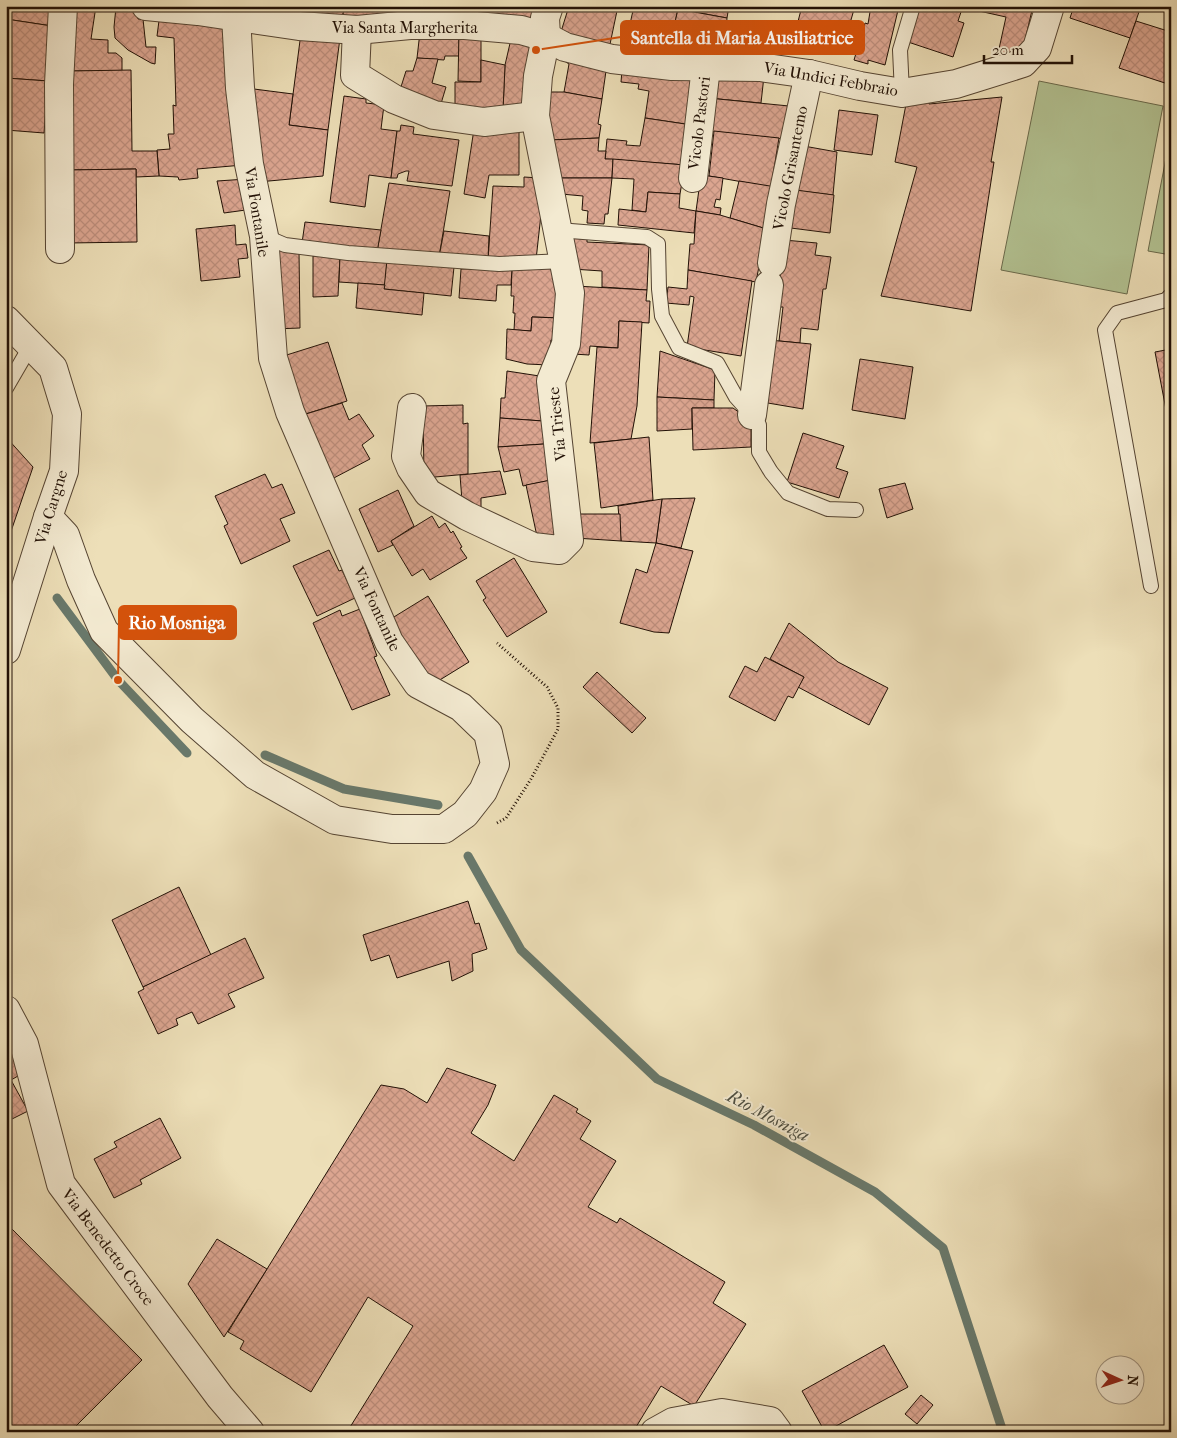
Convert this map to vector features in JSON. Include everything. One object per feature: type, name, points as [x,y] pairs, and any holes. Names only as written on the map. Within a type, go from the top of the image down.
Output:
[{"type":"street","points":[[60,249],[59,84],[63,6]]},
{"type":"street","name":"Via Santa Margherita","points":[[146,6],[236,16],[299,26],[357,30],[410,25],[467,16],[546,36]]},
{"type":"street","name":"Via Trieste","points":[[412,408],[406,456],[411,468],[428,493],[467,516],[533,547],[559,550],[569,540],[551,381],[566,344],[570,293],[535,116],[538,76],[546,36],[545,18],[549,6]]},
{"type":"street","name":"Via Undici Febbraio","points":[[546,36],[565,48],[612,59],[672,66],[760,67],[809,74],[860,86],[902,93],[956,84],[1023,63],[1036,48],[1050,6]]},
{"type":"street","name":"Via Fontanile","points":[[48,517],[65,535],[104,631],[192,720],[255,775],[335,820],[392,829],[444,829],[465,814],[483,791],[495,764],[488,733],[461,707],[418,684],[389,642],[290,412],[273,358],[264,236],[243,117],[236,16]]},
{"type":"street","points":[[357,30],[355,75],[394,98],[434,115],[484,122],[535,116]]},
{"type":"street","name":"Vicolo Pastori","points":[[693,178],[706,67]]},
{"type":"street","name":"Vicolo Grisantemo","points":[[752,415],[782,204],[809,74]]},
{"type":"street","name":"Via Cargne","points":[[6,320],[52,368],[67,414],[64,471],[6,650]]},
{"type":"street","name":"Via Benedetto Croce","points":[[6,1010],[24,1044],[61,1184],[220,1397],[250,1432]]},
{"type":"street","points":[[655,1432],[673,1422],[722,1412],[770,1421],[778,1432]]},
{"type":"lane","points":[[902,93],[900,50],[913,6]]},
{"type":"lane","points":[[558,230],[647,237],[658,244],[662,316],[680,348],[717,363],[736,397],[759,425],[759,452],[771,472],[788,493],[828,509],[856,510]]},
{"type":"lane","points":[[264,236],[285,246],[348,253],[499,264],[564,261]]},
{"type":"lane","points":[[1151,586],[1105,330],[1117,313],[1166,300],[1171,296]]},
{"type":"lane","points":[[6,388],[31,345]]},
{"type":"green space","points":[[1039,81],[1163,106],[1127,294],[1001,270]]},
{"type":"green space","points":[[1171,132],[1171,255],[1148,251]]},
{"type":"building","points":[[6,6],[56,6],[52,26],[6,19]]},
{"type":"building","points":[[69,6],[96,6],[91,39],[108,40],[108,53],[116,53],[122,58],[122,71],[69,71]]},
{"type":"building","points":[[287,6],[345,6],[342,18],[286,17]]},
{"type":"building","points":[[345,6],[443,6],[440,20],[342,18]]},
{"type":"building","points":[[475,6],[535,6],[532,24],[472,16]]},
{"type":"building","points":[[569,6],[618,6],[609,49],[560,35]]},
{"type":"building","points":[[634,6],[666,6],[678,9],[667,58],[624,51]]},
{"type":"building","points":[[678,6],[729,6],[727,18],[678,9]]},
{"type":"building","points":[[802,6],[855,6],[842,51],[794,37]]},
{"type":"building","points":[[871,6],[899,6],[885,65],[868,60],[868,64],[854,60],[865,23],[868,24]]},
{"type":"building","points":[[917,6],[963,6],[958,21],[964,23],[953,57],[905,41]]},
{"type":"building","points":[[970,6],[1033,6],[1022,53],[997,58],[1006,17],[970,9]]},
{"type":"building","points":[[1074,6],[1141,6],[1130,38],[1070,18]]},
{"type":"building","points":[[116,7],[137,11],[138,19],[143,19],[146,47],[156,47],[155,64],[128,50],[115,38]]},
{"type":"building","points":[[678,9],[727,18],[724,61],[667,58]]},
{"type":"building","points":[[160,13],[229,22],[243,165],[197,169],[198,178],[179,180],[178,177],[159,176],[157,150],[170,149],[168,134],[174,134],[173,105],[176,106],[174,38],[157,36]]},
{"type":"building","points":[[6,19],[52,26],[48,81],[6,78]]},
{"type":"building","points":[[1136,21],[1171,32],[1171,85],[1119,68]]},
{"type":"building","points":[[420,32],[459,32],[459,56],[445,56],[444,60],[417,58]]},
{"type":"building","points":[[459,32],[481,32],[481,82],[458,81]]},
{"type":"building","points":[[301,33],[340,38],[328,130],[289,125]]},
{"type":"building","points":[[511,39],[537,44],[524,108],[503,110],[505,65]]},
{"type":"building","points":[[417,58],[438,59],[432,83],[446,87],[440,107],[400,90],[406,71],[413,71]]},
{"type":"building","points":[[481,60],[505,65],[503,110],[455,110],[455,82],[481,82]]},
{"type":"building","points":[[563,60],[607,64],[602,99],[564,92],[569,64]]},
{"type":"building","points":[[131,70],[132,151],[157,151],[159,176],[136,177],[136,169],[70,170],[69,71]]},
{"type":"building","points":[[622,70],[698,75],[692,125],[645,118],[649,91],[638,89],[639,84],[621,82]]},
{"type":"building","points":[[717,73],[764,76],[761,103],[708,98]]},
{"type":"building","points":[[6,78],[48,81],[44,133],[6,130]]},
{"type":"building","points":[[246,88],[293,94],[289,125],[328,130],[323,176],[258,182]]},
{"type":"building","points":[[544,92],[564,92],[602,99],[598,124],[601,125],[599,138],[549,140]]},
{"type":"building","points":[[344,96],[366,99],[366,103],[384,105],[381,129],[397,131],[391,178],[369,175],[365,207],[330,202]]},
{"type":"building","points":[[1002,97],[991,162],[994,162],[971,311],[881,296],[917,167],[895,162],[907,99],[929,100],[929,104]]},
{"type":"building","points":[[708,98],[789,106],[785,139],[705,131]]},
{"type":"building","points":[[839,110],[878,115],[872,155],[834,150]]},
{"type":"building","points":[[645,118],[692,125],[685,165],[605,159],[607,139],[627,141],[626,145],[640,146]]},
{"type":"building","points":[[401,125],[414,127],[413,134],[459,140],[452,186],[407,181],[409,171],[398,174],[397,178],[391,178],[397,131],[400,131]]},
{"type":"building","points":[[474,129],[519,129],[519,175],[489,175],[485,198],[464,194]]},
{"type":"building","points":[[714,131],[779,138],[771,187],[709,176]]},
{"type":"building","points":[[599,138],[598,151],[606,151],[605,159],[613,159],[612,178],[554,178],[549,140]]},
{"type":"building","points":[[798,145],[837,152],[833,195],[791,190]]},
{"type":"building","points":[[613,159],[685,165],[680,194],[648,192],[646,212],[632,210],[634,179],[612,178]]},
{"type":"building","points":[[136,169],[137,242],[68,243],[67,170]]},
{"type":"building","points":[[701,175],[723,178],[720,200],[716,199],[714,207],[721,208],[720,215],[696,211]]},
{"type":"building","points":[[524,177],[540,178],[544,187],[536,260],[488,260],[493,186],[524,187]]},
{"type":"building","points":[[558,178],[612,178],[608,214],[605,214],[604,224],[587,223],[588,211],[582,210],[583,196],[561,194]]},
{"type":"building","points":[[247,179],[253,209],[224,213],[217,181]]},
{"type":"building","points":[[739,181],[776,187],[770,230],[730,218]]},
{"type":"building","points":[[389,183],[450,191],[439,257],[377,252]]},
{"type":"building","points":[[788,189],[834,195],[830,233],[783,227]]},
{"type":"building","points":[[648,192],[680,194],[679,208],[696,211],[694,233],[618,225],[619,209],[646,212]]},
{"type":"building","points":[[696,211],[720,215],[770,230],[760,261],[756,282],[688,270],[690,244],[694,244]]},
{"type":"building","points":[[305,222],[381,230],[377,252],[302,243]]},
{"type":"building","points":[[235,225],[236,245],[246,244],[248,258],[238,259],[240,277],[201,281],[196,229]]},
{"type":"building","points":[[444,231],[489,236],[488,260],[439,257]]},
{"type":"building","points":[[571,237],[587,239],[587,242],[649,245],[647,290],[602,287],[602,271],[572,269]]},
{"type":"building","points":[[784,240],[817,243],[815,255],[831,257],[826,289],[823,289],[818,330],[801,328],[800,343],[779,341],[783,307],[777,307]]},
{"type":"building","points":[[299,250],[300,328],[274,329],[273,251]]},
{"type":"building","points":[[313,256],[340,256],[338,296],[313,297]]},
{"type":"building","points":[[340,256],[387,260],[385,285],[339,282]]},
{"type":"building","points":[[387,260],[454,267],[451,296],[384,289]]},
{"type":"building","points":[[559,264],[561,318],[532,317],[531,331],[514,330],[514,296],[511,296],[512,268]]},
{"type":"building","points":[[512,268],[511,285],[497,285],[496,301],[459,298],[461,269]]},
{"type":"building","points":[[688,270],[752,281],[741,356],[687,347],[694,297],[690,296],[689,305],[666,303],[668,287],[687,289]]},
{"type":"building","points":[[358,283],[385,285],[384,289],[424,293],[422,315],[356,308]]},
{"type":"building","points":[[575,286],[647,290],[646,301],[650,301],[649,323],[619,321],[618,348],[590,346],[589,355],[573,354]]},
{"type":"building","points":[[532,317],[561,318],[560,340],[551,340],[549,365],[527,364],[506,359],[507,329],[531,331]]},
{"type":"building","points":[[619,321],[642,322],[637,406],[631,439],[590,443],[597,347],[618,348]]},
{"type":"building","points":[[769,340],[811,344],[803,409],[762,402]]},
{"type":"building","points":[[328,342],[347,401],[296,417],[277,358]]},
{"type":"building","points":[[1171,349],[1171,414],[1167,415],[1155,352]]},
{"type":"building","points":[[660,351],[715,370],[714,400],[657,397]]},
{"type":"building","points":[[860,359],[913,367],[905,419],[852,410]]},
{"type":"building","points":[[507,371],[546,377],[543,421],[500,418],[501,398],[505,398]]},
{"type":"building","points":[[657,397],[714,400],[714,408],[692,408],[692,429],[657,431]]},
{"type":"building","points":[[342,403],[349,420],[359,414],[374,436],[362,445],[370,459],[330,480],[296,417]]},
{"type":"building","points":[[463,405],[463,424],[468,423],[468,474],[424,478],[423,406]]},
{"type":"building","points":[[692,408],[733,408],[751,421],[751,447],[693,450]]},
{"type":"building","points":[[500,418],[543,421],[544,444],[498,447]]},
{"type":"building","points":[[803,433],[844,446],[836,468],[848,472],[839,498],[787,482]]},
{"type":"building","points":[[6,437],[33,467],[6,546]]},
{"type":"building","points":[[649,437],[653,500],[601,508],[594,443]]},
{"type":"building","points":[[544,444],[556,479],[523,486],[519,469],[504,472],[498,447]]},
{"type":"building","points":[[500,471],[506,494],[481,498],[481,515],[462,501],[460,475]]},
{"type":"building","points":[[265,474],[272,488],[282,484],[295,513],[280,519],[290,541],[241,564],[224,526],[228,524],[215,496]]},
{"type":"building","points":[[556,479],[560,539],[538,541],[526,485]]},
{"type":"building","points":[[905,483],[913,509],[887,518],[879,489]]},
{"type":"building","points":[[398,490],[414,526],[391,541],[393,545],[378,552],[359,509]]},
{"type":"building","points":[[695,498],[681,548],[656,543],[662,499]]},
{"type":"building","points":[[662,499],[656,543],[621,541],[618,506]]},
{"type":"building","points":[[573,514],[620,514],[621,541],[575,538]]},
{"type":"building","points":[[432,516],[439,528],[445,523],[451,533],[453,531],[462,547],[460,548],[467,558],[430,580],[423,569],[412,576],[391,541]]},
{"type":"building","points":[[656,543],[693,551],[669,633],[654,632],[620,623],[636,569],[647,573]]},
{"type":"building","points":[[329,550],[339,571],[342,570],[355,598],[317,616],[293,566]]},
{"type":"building","points":[[514,558],[547,612],[507,637],[483,600],[486,598],[476,581]]},
{"type":"building","points":[[428,596],[469,662],[430,686],[389,620]]},
{"type":"building","points":[[360,609],[377,656],[374,657],[390,695],[352,710],[313,623],[340,610],[342,616]]},
{"type":"building","points":[[789,623],[838,662],[888,688],[869,725],[798,687],[804,677],[770,659]]},
{"type":"building","points":[[765,657],[804,677],[793,698],[788,696],[775,721],[729,697],[745,666],[757,672]]},
{"type":"building","points":[[597,672],[646,718],[632,733],[583,687]]},
{"type":"building","points":[[179,887],[211,955],[143,987],[112,920]]},
{"type":"building","points":[[468,901],[475,924],[479,923],[487,949],[472,954],[473,971],[452,981],[449,961],[397,978],[389,955],[371,961],[363,935]]},
{"type":"building","points":[[245,938],[264,978],[228,994],[235,1007],[198,1024],[192,1012],[176,1019],[178,1025],[158,1034],[138,992],[144,989],[143,987]]},
{"type":"building","points":[[6,1037],[25,1072],[11,1080],[28,1111],[6,1122]]},
{"type":"building","points":[[447,1068],[496,1085],[488,1105],[471,1133],[514,1161],[554,1095],[578,1109],[576,1112],[591,1121],[580,1139],[616,1161],[588,1207],[617,1223],[620,1218],[725,1282],[713,1303],[746,1324],[694,1406],[661,1386],[633,1432],[347,1432],[413,1326],[368,1297],[311,1392],[240,1349],[244,1341],[228,1332],[381,1085],[404,1089],[427,1103]]},
{"type":"building","points":[[160,1118],[181,1158],[140,1180],[142,1184],[114,1198],[94,1159],[117,1147],[114,1142]]},
{"type":"building","points":[[6,1223],[142,1360],[70,1432],[6,1432]]},
{"type":"building","points":[[217,1239],[267,1269],[224,1337],[188,1284]]},
{"type":"building","points":[[884,1345],[908,1387],[825,1432],[802,1391]]},
{"type":"building","points":[[921,1395],[933,1405],[917,1424],[905,1414]]},
{"type":"waterway","name":"Rio Mosniga","points":[[57,598],[118,680],[187,753]]},
{"type":"waterway","name":"Rio Mosniga","points":[[265,755],[344,789],[438,805]]},
{"type":"waterway","name":"Rio Mosniga","points":[[468,856],[521,950],[657,1079],[754,1125],[875,1192],[943,1248],[1003,1432]]},
{"type":"place","name":"Santella di Maria Ausiliatrice","points":[[536,50]]},
{"type":"place","name":"Rio Mosniga","points":[[118,680]]}]
